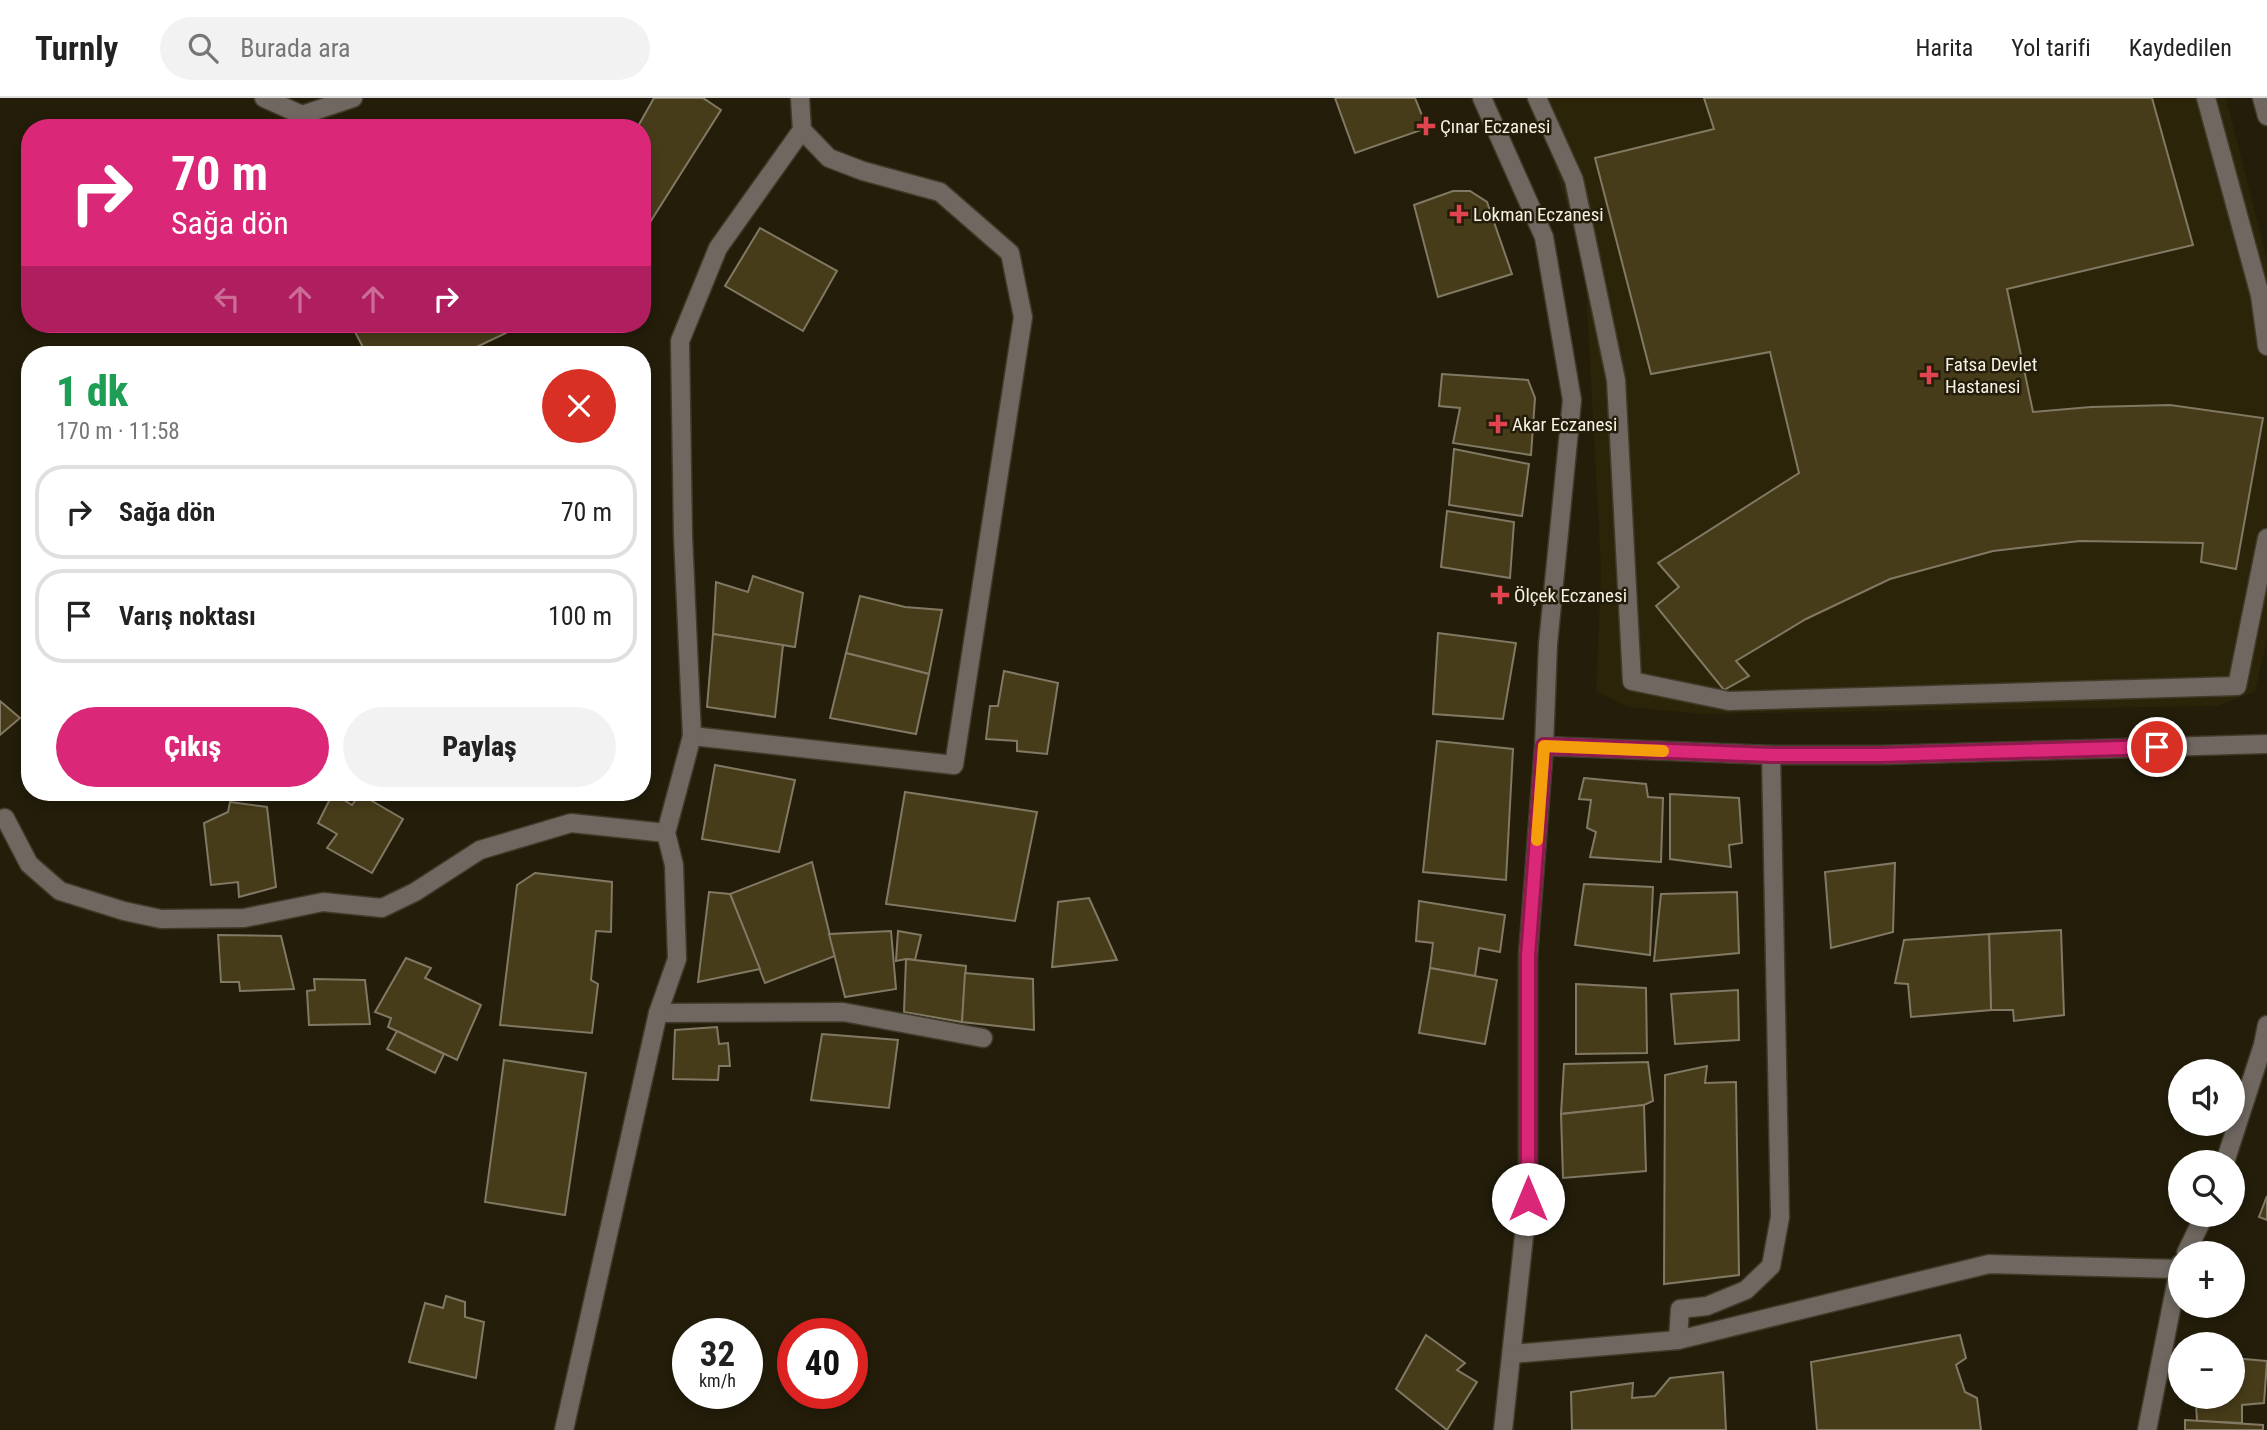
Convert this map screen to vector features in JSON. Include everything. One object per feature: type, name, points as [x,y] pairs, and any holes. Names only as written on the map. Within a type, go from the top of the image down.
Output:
[{"type":"street","points":[[264,98],[302,116],[353,98]]},
{"type":"street","points":[[564,1430],[658,1013],[677,960],[674,866],[666,833],[692,736],[683,536],[680,341],[718,248],[802,130],[800,98]]},
{"type":"street","points":[[1482,98],[1544,237],[1572,400],[1548,645],[1544,746],[1528,956],[1528,1199],[1503,1430]]},
{"type":"street","points":[[1537,98],[1574,180],[1616,380],[1632,681],[1730,701],[2237,686],[2267,538]]},
{"type":"street","points":[[2206,98],[2260,295],[2267,346]]},
{"type":"street","points":[[2262,98],[2267,116]]},
{"type":"street","points":[[692,736],[954,765],[1023,317],[1010,253],[940,192],[863,171],[828,158],[802,130]]},
{"type":"street","points":[[1544,746],[1771,755],[1881,755],[2267,744]]},
{"type":"street","points":[[1678,1340],[1680,1309],[1707,1306],[1746,1290],[1771,1266],[1780,1217],[1771,755]]},
{"type":"street","points":[[5,817],[29,864],[60,891],[124,911],[161,919],[244,918],[323,902],[382,908],[415,892],[480,849],[571,823],[666,833]]},
{"type":"street","points":[[658,1013],[843,1012],[983,1038]]},
{"type":"street","points":[[2229,1150],[2267,1025]]},
{"type":"street","points":[[1512,1354],[1678,1340],[1989,1264],[2168,1262]]},
{"type":"street","points":[[2147,1430],[2170,1318]]},
{"type":"shaded area","name":"Fatsa Devlet Hastanesi","points":[[1526,98],[2226,98],[2267,260],[2267,640],[2255,692],[2217,706],[1701,714],[1628,707],[1596,691],[1601,570],[1585,269],[1549,146]]},
{"type":"building","points":[[654,98],[703,98],[721,110],[651,221],[651,119],[642,119]]},
{"type":"building","points":[[1335,98],[1415,98],[1427,128],[1355,153]]},
{"type":"building","points":[[1704,98],[2152,98],[2193,245],[2007,289],[2033,412],[2170,405],[2263,418],[2236,569],[2201,562],[2203,543],[2080,541],[1993,551],[1890,579],[1806,619],[1736,661],[1749,676],[1724,690],[1656,606],[1679,587],[1658,563],[1799,473],[1770,352],[1651,374],[1595,158],[1714,129]]},
{"type":"building","points":[[1453,191],[1470,191],[1487,202],[1512,274],[1438,297],[1414,205]]},
{"type":"building","points":[[760,228],[837,271],[803,331],[725,286]]},
{"type":"building","points":[[356,333],[506,333],[479,346],[362,346]]},
{"type":"building","points":[[1442,374],[1528,380],[1535,398],[1531,455],[1453,443],[1460,408],[1439,406]]},
{"type":"building","points":[[1454,449],[1529,464],[1522,516],[1449,505]]},
{"type":"building","points":[[1447,511],[1514,522],[1510,578],[1441,567]]},
{"type":"building","points":[[753,576],[803,593],[795,647],[713,634],[716,582],[748,592]]},
{"type":"building","points":[[860,596],[905,607],[942,610],[929,674],[846,653]]},
{"type":"building","points":[[1438,633],[1516,643],[1503,719],[1433,714]]},
{"type":"building","points":[[713,634],[783,645],[775,717],[707,707]]},
{"type":"building","points":[[846,653],[929,674],[916,734],[830,718]]},
{"type":"building","points":[[1004,671],[1058,683],[1047,754],[1017,751],[1017,741],[986,739],[990,706],[998,706]]},
{"type":"building","points":[[0,701],[20,718],[0,735]]},
{"type":"building","points":[[1437,741],[1513,749],[1506,880],[1423,872]]},
{"type":"building","points":[[715,765],[795,780],[779,852],[702,839]]},
{"type":"building","points":[[1584,778],[1646,784],[1648,797],[1663,798],[1661,862],[1590,857],[1596,832],[1587,828],[1591,800],[1579,799]]},
{"type":"building","points":[[905,792],[1037,812],[1015,921],[886,904]]},
{"type":"building","points":[[1670,794],[1739,798],[1742,843],[1729,845],[1731,867],[1670,859]]},
{"type":"building","points":[[329,801],[346,801],[352,805],[355,801],[372,801],[403,819],[372,873],[327,848],[337,834],[318,823]]},
{"type":"building","points":[[230,802],[267,807],[276,887],[239,897],[238,882],[211,885],[204,823],[228,812]]},
{"type":"building","points":[[812,862],[835,956],[765,983],[730,894]]},
{"type":"building","points":[[1895,863],[1893,932],[1831,948],[1825,872]]},
{"type":"building","points":[[535,873],[612,882],[611,932],[596,931],[591,980],[598,984],[592,1033],[500,1025],[517,885]]},
{"type":"building","points":[[1584,884],[1653,887],[1650,955],[1575,945]]},
{"type":"building","points":[[709,892],[730,894],[760,969],[698,982]]},
{"type":"building","points":[[1737,892],[1739,953],[1654,961],[1661,894]]},
{"type":"building","points":[[1089,898],[1117,960],[1052,967],[1058,902]]},
{"type":"building","points":[[1419,901],[1505,915],[1500,952],[1479,948],[1475,976],[1430,968],[1433,943],[1416,941]]},
{"type":"building","points":[[2061,930],[2064,1015],[2014,1021],[2013,1010],[1991,1010],[1989,934]]},
{"type":"building","points":[[891,931],[896,989],[845,997],[829,934]]},
{"type":"building","points":[[898,931],[921,935],[915,960],[896,961]]},
{"type":"building","points":[[1989,934],[1991,1010],[1911,1017],[1908,984],[1895,983],[1904,940]]},
{"type":"building","points":[[218,935],[281,936],[294,989],[240,991],[239,982],[221,982]]},
{"type":"building","points":[[406,958],[431,968],[425,978],[481,1005],[457,1060],[388,1027],[391,1018],[375,1012]]},
{"type":"building","points":[[906,959],[966,966],[962,1022],[904,1012]]},
{"type":"building","points":[[1430,968],[1497,980],[1485,1044],[1419,1033]]},
{"type":"building","points":[[965,973],[1033,979],[1034,1030],[962,1022]]},
{"type":"building","points":[[314,979],[365,980],[370,1024],[309,1025],[307,991],[315,990]]},
{"type":"building","points":[[1576,984],[1646,988],[1647,1053],[1576,1054]]},
{"type":"building","points":[[1738,990],[1739,1040],[1675,1044],[1671,994]]},
{"type":"building","points":[[717,1027],[719,1044],[728,1043],[730,1066],[719,1066],[718,1080],[673,1079],[675,1030]]},
{"type":"building","points":[[397,1031],[444,1054],[435,1073],[387,1049]]},
{"type":"building","points":[[822,1034],[898,1040],[889,1108],[811,1100]]},
{"type":"building","points":[[504,1060],[586,1073],[565,1215],[485,1202]]},
{"type":"building","points":[[1648,1062],[1653,1101],[1644,1105],[1561,1114],[1564,1064]]},
{"type":"building","points":[[1707,1066],[1705,1083],[1736,1082],[1739,1275],[1664,1284],[1665,1075]]},
{"type":"building","points":[[1644,1105],[1646,1171],[1563,1178],[1561,1114]]},
{"type":"building","points":[[2267,1196],[2267,1220],[2259,1217]]},
{"type":"building","points":[[446,1296],[465,1302],[465,1317],[484,1322],[476,1378],[409,1362],[425,1303],[443,1308]]},
{"type":"building","points":[[1426,1335],[1465,1363],[1457,1370],[1477,1382],[1447,1430],[1396,1389]]},
{"type":"building","points":[[1960,1335],[1966,1358],[1956,1365],[1965,1392],[1977,1398],[1981,1430],[1817,1430],[1811,1362]]},
{"type":"building","points":[[2245,1359],[2267,1361],[2264,1403],[2245,1405]]},
{"type":"building","points":[[1723,1372],[1726,1430],[1572,1430],[1571,1392],[1633,1383],[1632,1398],[1655,1396],[1670,1378]]},
{"type":"building","points":[[2196,1409],[2242,1409],[2242,1423],[2197,1421]]},
{"type":"building","points":[[2185,1420],[2263,1425],[2263,1430],[2185,1430]]},
{"type":"slow traffic","points":[[1537,840],[1544,746],[1663,751]]},
{"type":"place","name":"Çınar Eczanesi","points":[[1426,126]]},
{"type":"place","name":"Lokman Eczanesi","points":[[1459,214]]},
{"type":"place","name":"Fatsa Devlet Hastanesi","points":[[1929,375]]},
{"type":"place","name":"Akar Eczanesi","points":[[1498,424]]},
{"type":"place","name":"Ölçek Eczanesi","points":[[1500,595]]},
{"type":"route","points":[[1528,1199],[1528,956],[1544,746],[1771,755],[1881,755],[2157,747]]}]
